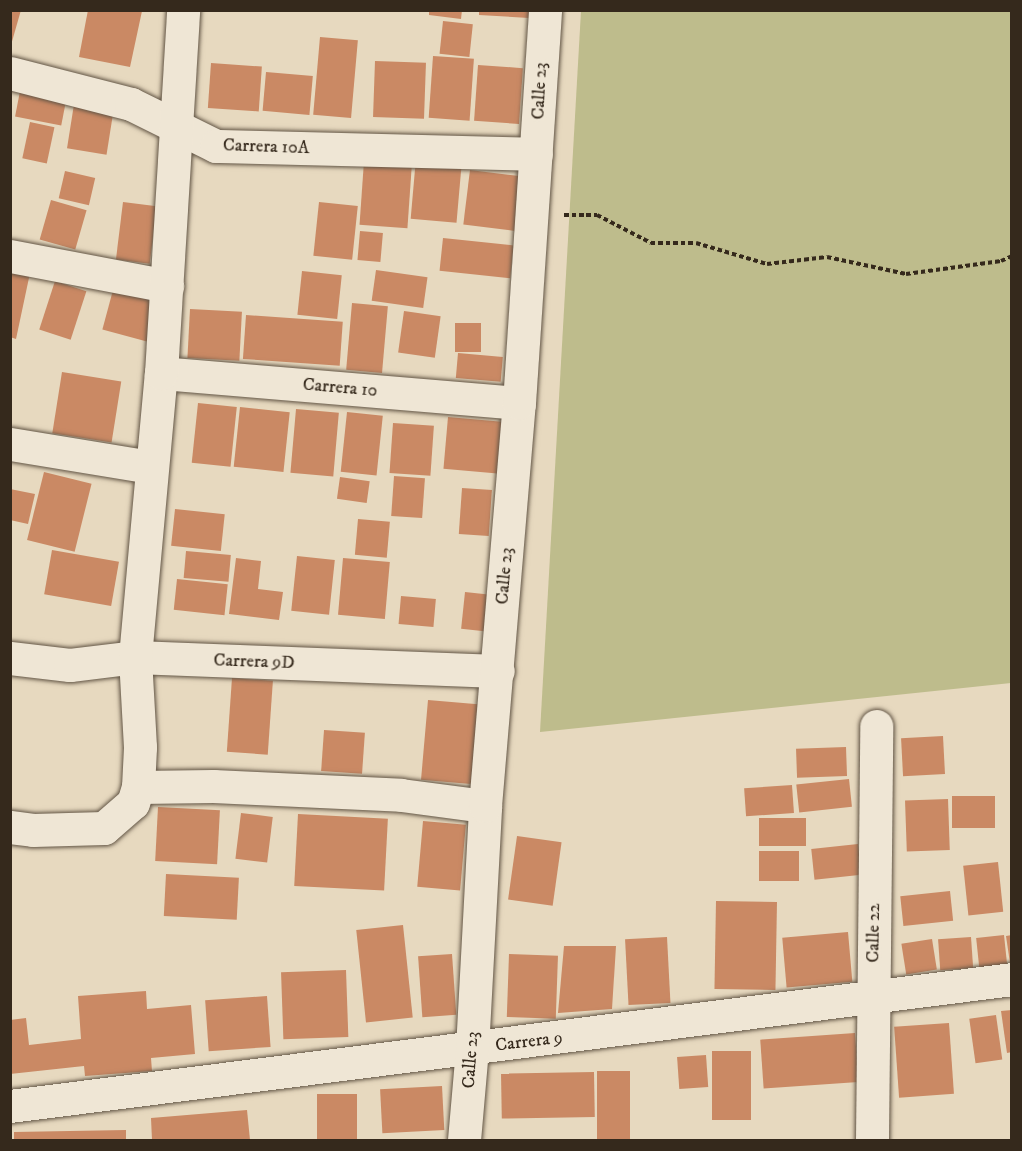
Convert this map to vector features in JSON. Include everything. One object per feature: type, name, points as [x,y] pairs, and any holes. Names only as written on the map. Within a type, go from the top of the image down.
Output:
[{"type":"street","points":[[10,827],[33,830],[104,828],[133,803],[138,787],[140,747],[135,657],[161,373],[183,10]]},
{"type":"street","name":"Calle 23","points":[[464,1140],[472,1049],[485,806],[519,403],[544,10]]},
{"type":"street","name":"Carrera 10A","points":[[10,73],[131,104],[216,146],[536,154]]},
{"type":"street","points":[[10,256],[167,286]]},
{"type":"street","name":"Carrera 10","points":[[161,373],[519,403]]},
{"type":"street","points":[[10,444],[151,467]]},
{"type":"street","name":"Carrera 9D","points":[[10,658],[70,665],[135,657],[498,671]]},
{"type":"street","name":"Calle 22","points":[[872,1140],[876,726]]},
{"type":"street","points":[[138,787],[213,786],[401,795],[485,806]]},
{"type":"street","name":"Carrera 9","points":[[10,1106],[1011,979]]},
{"type":"path","points":[[532,214],[597,215],[651,243],[696,243],[767,264],[827,257],[906,274],[1001,261],[1011,256]]},
{"type":"shaded area","points":[[581,11],[1011,11],[1011,683],[540,732]]},
{"type":"building","points":[[10,10],[21,10],[11,45],[10,45]]},
{"type":"building","points":[[88,10],[142,11],[130,67],[79,57]]},
{"type":"building","points":[[429,10],[462,10],[461,19],[429,15]]},
{"type":"building","points":[[479,10],[529,10],[529,18],[479,15]]},
{"type":"building","points":[[443,21],[473,24],[469,57],[440,54]]},
{"type":"building","points":[[320,37],[358,40],[351,118],[313,115]]},
{"type":"building","points":[[433,56],[474,59],[470,121],[429,118]]},
{"type":"building","points":[[375,61],[426,63],[424,119],[373,117]]},
{"type":"building","points":[[211,63],[262,67],[259,111],[208,108]]},
{"type":"building","points":[[478,65],[523,68],[519,124],[474,121]]},
{"type":"building","points":[[266,72],[313,76],[309,115],[263,111]]},
{"type":"building","points":[[21,86],[67,95],[61,125],[15,116]]},
{"type":"building","points":[[75,98],[115,104],[107,155],[67,148]]},
{"type":"building","points":[[30,122],[54,127],[47,163],[22,158]]},
{"type":"building","points":[[416,158],[462,162],[457,223],[411,219]]},
{"type":"building","points":[[364,161],[412,164],[407,228],[360,225]]},
{"type":"building","points":[[470,170],[522,176],[515,231],[463,225]]},
{"type":"building","points":[[65,171],[95,178],[89,205],[59,198]]},
{"type":"building","points":[[51,200],[87,210],[75,250],[40,239]]},
{"type":"building","points":[[123,202],[157,206],[150,264],[116,260]]},
{"type":"building","points":[[319,202],[358,206],[352,260],[313,256]]},
{"type":"building","points":[[360,231],[383,233],[380,262],[357,260]]},
{"type":"building","points":[[443,238],[514,245],[510,278],[440,271]]},
{"type":"building","points":[[10,269],[30,273],[16,339],[10,337]]},
{"type":"building","points":[[376,270],[427,277],[423,308],[372,301]]},
{"type":"building","points":[[302,271],[342,275],[337,319],[297,315]]},
{"type":"building","points":[[55,281],[86,291],[71,340],[39,330]]},
{"type":"building","points":[[113,290],[157,302],[147,342],[102,330]]},
{"type":"building","points":[[352,303],[388,306],[382,373],[346,370]]},
{"type":"building","points":[[190,309],[242,312],[239,361],[187,358]]},
{"type":"building","points":[[404,311],[441,316],[435,358],[398,353]]},
{"type":"building","points":[[246,315],[343,322],[340,366],[243,359]]},
{"type":"building","points":[[455,323],[481,323],[481,352],[455,352]]},
{"type":"building","points":[[458,353],[503,357],[501,382],[456,378]]},
{"type":"building","points":[[62,372],[121,381],[112,443],[52,433]]},
{"type":"building","points":[[198,403],[237,407],[231,467],[192,463]]},
{"type":"building","points":[[240,407],[290,412],[283,472],[234,467]]},
{"type":"building","points":[[296,409],[339,413],[333,477],[290,473]]},
{"type":"building","points":[[347,412],[383,416],[377,475],[341,472]]},
{"type":"building","points":[[448,417],[502,422],[497,474],[443,469]]},
{"type":"building","points":[[393,423],[434,426],[430,476],[390,473]]},
{"type":"building","points":[[44,472],[92,484],[75,552],[27,540]]},
{"type":"building","points":[[394,476],[425,478],[422,518],[391,516]]},
{"type":"building","points":[[340,477],[370,481],[367,503],[337,499]]},
{"type":"building","points":[[462,488],[492,490],[489,536],[459,534]]},
{"type":"building","points":[[10,489],[35,494],[28,524],[10,520]]},
{"type":"building","points":[[175,509],[225,514],[221,551],[171,546]]},
{"type":"building","points":[[358,519],[390,522],[387,558],[355,555]]},
{"type":"building","points":[[52,550],[119,562],[111,606],[44,594]]},
{"type":"building","points":[[186,551],[231,555],[228,582],[184,578]]},
{"type":"building","points":[[297,556],[335,560],[329,615],[291,611]]},
{"type":"building","points":[[236,558],[261,561],[258,589],[283,592],[279,620],[229,614]]},
{"type":"building","points":[[343,558],[390,562],[385,619],[338,615]]},
{"type":"building","points":[[177,579],[228,584],[224,615],[174,610]]},
{"type":"building","points":[[465,592],[493,595],[489,632],[461,629]]},
{"type":"building","points":[[401,596],[436,599],[433,627],[399,624]]},
{"type":"building","points":[[232,678],[273,681],[268,755],[227,752]]},
{"type":"building","points":[[428,700],[478,704],[471,784],[421,780]]},
{"type":"building","points":[[324,730],[365,733],[362,774],[321,771]]},
{"type":"building","points":[[943,736],[945,774],[903,776],[901,738]]},
{"type":"building","points":[[846,747],[847,776],[797,778],[796,749]]},
{"type":"building","points":[[849,779],[852,807],[799,812],[796,785]]},
{"type":"building","points":[[792,785],[794,813],[746,816],[744,788]]},
{"type":"building","points":[[952,796],[995,796],[995,828],[952,828]]},
{"type":"building","points":[[948,799],[950,850],[907,851],[905,801]]},
{"type":"building","points":[[158,807],[220,810],[217,864],[155,861]]},
{"type":"building","points":[[241,813],[273,817],[267,863],[235,859]]},
{"type":"building","points":[[298,814],[388,819],[384,891],[294,886]]},
{"type":"building","points":[[759,818],[806,818],[806,846],[759,846]]},
{"type":"building","points":[[423,821],[466,825],[460,890],[417,887]]},
{"type":"building","points":[[517,836],[562,842],[553,906],[508,899]]},
{"type":"building","points":[[858,844],[861,875],[814,880],[811,849]]},
{"type":"building","points":[[759,851],[799,851],[799,881],[759,881]]},
{"type":"building","points":[[998,862],[1003,912],[968,915],[963,866]]},
{"type":"building","points":[[166,874],[239,878],[237,920],[164,916]]},
{"type":"building","points":[[950,891],[953,921],[903,926],[900,896]]},
{"type":"building","points":[[716,901],[777,902],[775,990],[714,989]]},
{"type":"building","points":[[403,925],[413,1017],[366,1022],[356,930]]},
{"type":"building","points":[[848,932],[852,982],[787,988],[782,938]]},
{"type":"building","points":[[1004,935],[1007,965],[979,968],[976,938]]},
{"type":"building","points":[[1012,935],[1012,963],[1010,963],[1006,936]]},
{"type":"building","points":[[667,937],[670,1003],[629,1005],[625,939]]},
{"type":"building","points":[[971,937],[973,968],[940,970],[938,939]]},
{"type":"building","points":[[932,939],[937,970],[906,974],[901,944]]},
{"type":"building","points":[[564,946],[616,946],[612,1009],[558,1013]]},
{"type":"building","points":[[452,954],[456,1015],[422,1017],[418,956]]},
{"type":"building","points":[[509,954],[558,956],[556,1019],[507,1017]]},
{"type":"building","points":[[346,970],[348,1037],[283,1039],[281,972]]},
{"type":"building","points":[[146,991],[147,1009],[191,1005],[195,1054],[151,1058],[152,1071],[85,1076],[84,1066],[10,1074],[10,1020],[26,1018],[29,1045],[81,1039],[78,996]]},
{"type":"building","points":[[267,996],[271,1047],[209,1051],[205,1000]]},
{"type":"building","points":[[1012,1010],[1012,1052],[1007,1053],[1001,1011]]},
{"type":"building","points":[[996,1015],[1002,1060],[976,1063],[969,1019]]},
{"type":"building","points":[[949,1023],[954,1094],[899,1098],[894,1027]]},
{"type":"building","points":[[855,1033],[858,1082],[764,1089],[760,1040]]},
{"type":"building","points":[[712,1051],[751,1051],[751,1120],[712,1120]]},
{"type":"building","points":[[706,1055],[708,1087],[679,1089],[677,1057]]},
{"type":"building","points":[[597,1071],[630,1071],[630,1140],[597,1140]]},
{"type":"building","points":[[594,1072],[595,1117],[502,1119],[501,1074]]},
{"type":"building","points":[[442,1086],[444,1130],[382,1133],[380,1089]]},
{"type":"building","points":[[317,1094],[357,1094],[357,1140],[317,1140]]},
{"type":"building","points":[[247,1110],[250,1140],[152,1140],[151,1118]]},
{"type":"building","points":[[126,1130],[126,1140],[14,1140],[14,1132]]}]
